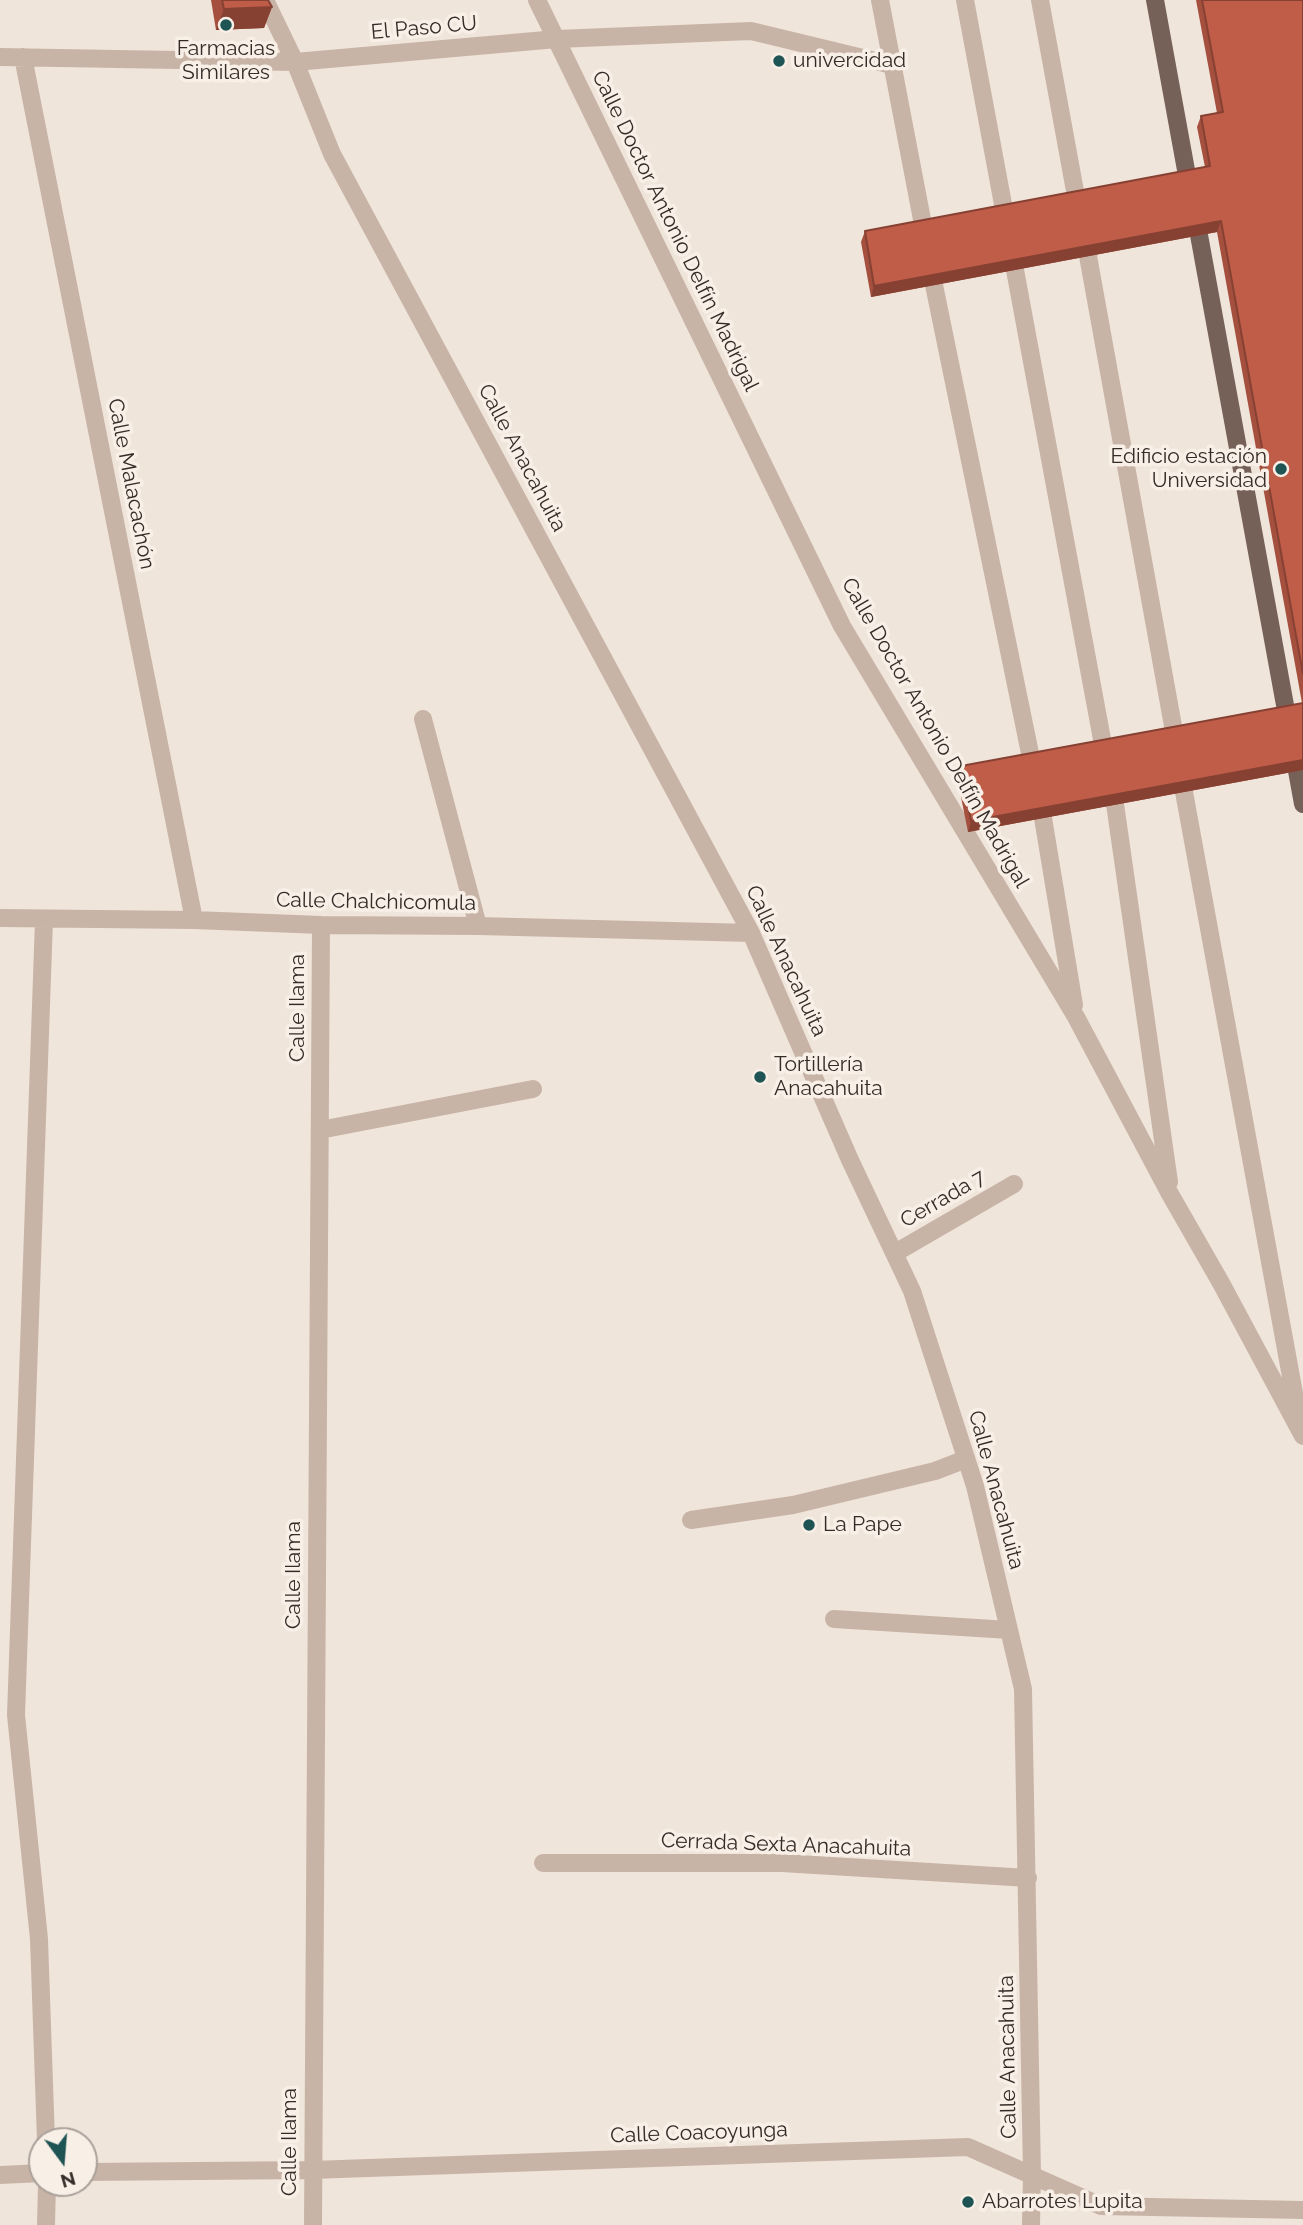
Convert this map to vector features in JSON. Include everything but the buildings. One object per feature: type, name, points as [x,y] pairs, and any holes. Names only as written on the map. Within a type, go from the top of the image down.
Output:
[{"type":"main road","points":[[1156,0],[1188,181]]},
{"type":"main road","points":[[1199,235],[1287,716]]},
{"type":"main road","points":[[1297,771],[1303,804]]},
{"type":"street","name":"Calle Anacahuita","points":[[265,0],[295,62],[332,154],[751,933],[850,1160],[912,1291],[975,1486],[1023,1689],[1028,1878],[1031,2225]]},
{"type":"street","name":"Calle Doctor Antonio Delfín Madrigal","points":[[537,0],[842,626],[1076,1017],[1302,1434]]},
{"type":"street","points":[[880,0],[924,230]]},
{"type":"street","points":[[965,0],[1005,215]]},
{"type":"street","points":[[1040,0],[1077,202]]},
{"type":"street","name":"El Paso CU","points":[[0,57],[295,62],[557,39],[751,31],[892,65]]},
{"type":"street","name":"Calle Malacachón","points":[[23,57],[194,920]]},
{"type":"street","points":[[1088,256],[1175,737]]},
{"type":"street","points":[[1015,270],[1104,750]]},
{"type":"street","points":[[934,285],[1032,763]]},
{"type":"street","points":[[423,719],[478,926]]},
{"type":"street","points":[[1184,792],[1302,1434]]},
{"type":"street","points":[[1115,804],[1170,1194]]},
{"type":"street","points":[[1042,818],[1076,1017]]},
{"type":"street","name":"Calle Chalchicomula","points":[[0,918],[751,933]]},
{"type":"street","points":[[44,919],[16,1715],[39,1939],[46,2127]]},
{"type":"street","name":"Calle Ilama","points":[[313,2225],[321,925]]},
{"type":"street","points":[[320,1130],[533,1089]]},
{"type":"street","name":"Cerrada 7","points":[[895,1253],[1014,1184]]},
{"type":"street","points":[[691,1520],[793,1505],[935,1471],[966,1460]]},
{"type":"street","points":[[834,1619],[1009,1630]]},
{"type":"street","name":"Cerrada Sexta Anacahuita","points":[[543,1863],[782,1863],[1028,1878]]},
{"type":"street","name":"Calle Coacoyunga","points":[[98,2172],[312,2170],[968,2147],[1101,2206],[1303,2210]]},
{"type":"street","points":[[0,2175],[28,2174]]},
{"type":"street","points":[[47,2197],[47,2225]]},
{"type":"place","name":"Farmacias Similares","points":[[226,25]]},
{"type":"place","name":"univercidad","points":[[779,61]]},
{"type":"place","name":"Edificio estación Universidad","points":[[1281,469]]},
{"type":"place","name":"Tortillería Anacahuita","points":[[760,1077]]},
{"type":"place","name":"La Pape","points":[[809,1525]]},
{"type":"place","name":"Abarrotes Lupita","points":[[968,2202]]}]
